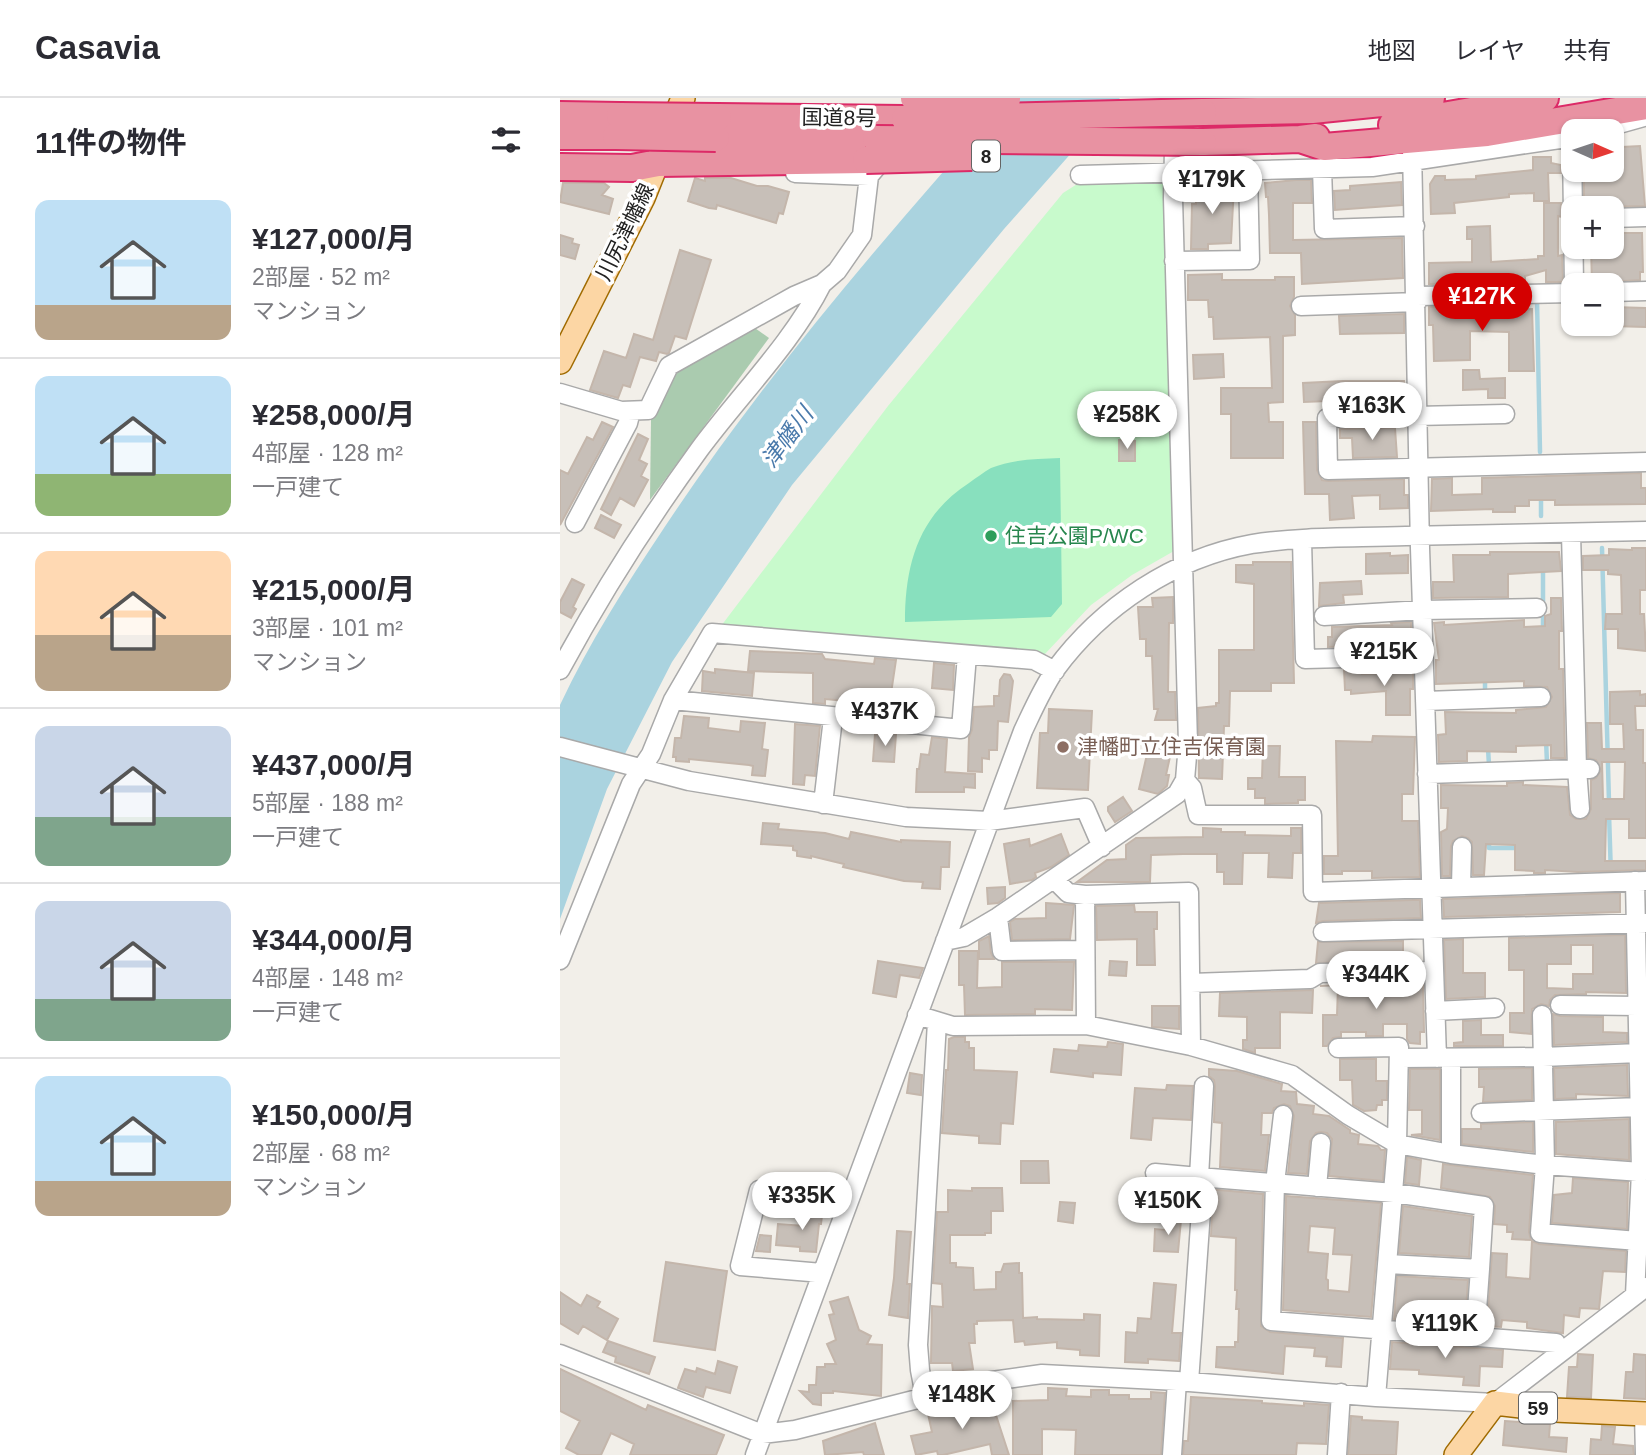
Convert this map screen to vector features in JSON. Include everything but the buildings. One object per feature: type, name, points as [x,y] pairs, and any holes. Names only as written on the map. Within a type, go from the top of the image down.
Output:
[{"type":"highway","name":"8","points":[[1312,110],[1325,102],[1350,98]]},
{"type":"highway","name":"国道8号","points":[[560,115],[618,126],[717,128],[909,108],[1119,114],[1312,110],[1431,98]]},
{"type":"highway","name":"国道8号","points":[[717,128],[870,158],[1064,153],[1084,150],[1104,140],[1203,142],[1300,139],[1545,98]]},
{"type":"highway","name":"8","points":[[1300,139],[1324,147],[1487,133],[1646,106]]},
{"type":"highway","name":"国道8号","points":[[560,136],[618,126]]},
{"type":"highway","points":[[560,167],[632,168],[658,163],[870,158]]},
{"type":"main road","name":"川尻津幡線","points":[[560,362],[643,198],[683,98]]},
{"type":"main road","name":"59","points":[[1456,1455],[1495,1403],[1554,1410],[1645,1414]]},
{"type":"street","points":[[560,393],[621,411],[648,410],[669,366],[794,296],[822,284],[837,271],[862,235],[870,158],[936,98]]},
{"type":"street","points":[[944,941],[964,937],[1055,880],[1177,794],[1185,780],[1188,744],[1174,261],[1175,98]]},
{"type":"street","points":[[1624,123],[1646,117]]},
{"type":"street","points":[[1080,175],[1372,167],[1412,155],[1561,139]]},
{"type":"street","points":[[1412,155],[1423,656],[1434,971],[1451,1154]]},
{"type":"street","points":[[1322,168],[1324,229],[1415,226]]},
{"type":"street","points":[[1174,261],[1250,260],[1248,171]]},
{"type":"street","points":[[1624,218],[1646,217]]},
{"type":"street","points":[[560,670],[613,578],[690,462],[784,341],[822,284]]},
{"type":"street","points":[[1624,292],[1646,291]]},
{"type":"street","points":[[1301,306],[1561,293]]},
{"type":"street","points":[[575,523],[628,423],[631,411]]},
{"type":"street","points":[[1505,414],[1327,418],[1328,470],[1646,462]]},
{"type":"street","points":[[755,1455],[1023,731],[1055,671],[1080,640],[1108,613],[1151,582],[1207,556],[1249,545],[1302,540],[1646,531]]},
{"type":"street","points":[[1571,533],[1584,769],[1580,809]]},
{"type":"street","points":[[1302,540],[1305,659],[1423,656]]},
{"type":"street","points":[[1324,616],[1422,610],[1537,608]]},
{"type":"street","points":[[560,960],[637,769],[651,754],[673,700],[712,633],[1034,660],[1055,671]]},
{"type":"street","points":[[673,700],[961,729],[967,655]]},
{"type":"street","points":[[1425,701],[1541,697]]},
{"type":"street","points":[[823,804],[833,718]]},
{"type":"street","points":[[560,747],[688,781],[906,817],[989,821],[1085,808],[1102,847]]},
{"type":"street","points":[[1427,774],[1584,769]]},
{"type":"street","points":[[560,1354],[762,1434],[795,1430],[985,1382],[1042,1374],[1495,1403],[1640,1291],[1638,1241],[1641,1171],[1637,1006],[1640,881],[1313,892],[1312,816],[1198,815],[1192,788],[1185,780]]},
{"type":"street","points":[[1461,886],[1462,847]]},
{"type":"street","points":[[1055,880],[1068,893],[1085,895],[1189,892],[1191,1046]]},
{"type":"street","points":[[1085,895],[1086,1025]]},
{"type":"street","points":[[998,917],[1002,951],[1085,950]]},
{"type":"street","points":[[1323,932],[1641,923]]},
{"type":"street","points":[[1191,983],[1310,979],[1320,973],[1434,971]]},
{"type":"street","points":[[1560,1006],[1637,1006]]},
{"type":"street","points":[[1436,1011],[1495,1008]]},
{"type":"street","points":[[917,1015],[953,1026],[1086,1025],[1191,1046],[1292,1075],[1348,1115],[1397,1144],[1451,1154],[1545,1165],[1641,1171]]},
{"type":"street","points":[[1542,1015],[1545,1165],[1540,1233],[1638,1241]]},
{"type":"street","points":[[925,1396],[918,1345],[937,1022]]},
{"type":"street","points":[[1348,1044],[1399,1047],[1394,1193],[1376,1397]]},
{"type":"street","points":[[1399,1058],[1639,1053]]},
{"type":"street","points":[[1199,1177],[1204,1086]]},
{"type":"street","points":[[1481,1113],[1640,1107]]},
{"type":"street","points":[[1283,1115],[1275,1183],[1272,1321],[1556,1343],[1561,1352]]},
{"type":"street","points":[[1317,1187],[1321,1143]]},
{"type":"street","points":[[1155,1173],[1394,1193],[1484,1206],[1475,1337]]},
{"type":"street","points":[[822,1273],[740,1266],[760,1190],[849,1198]]},
{"type":"street","points":[[1172,1455],[1183,1381],[1201,1211]]},
{"type":"street","points":[[1388,1264],[1480,1269]]},
{"type":"street","points":[[1337,1455],[1341,1393]]},
{"type":"street","points":[[1645,1414],[1645,1455]]},
{"type":"street","points":[[762,1434],[769,1455]]},
{"type":"green space","points":[[1082,181],[1167,181],[1174,551],[1132,575],[1091,605],[1044,655],[721,626],[888,406],[1063,193]]},
{"type":"green space","points":[[752,326],[769,338],[650,500],[651,419],[672,374]]},
{"type":"green space","name":"住吉公園P/WC","points":[[1060,458],[1062,604],[1051,617],[905,622],[912,562],[926,526],[937,511],[952,496],[991,468],[1016,461]]},
{"type":"water","name":"津幡川","points":[[1008,98],[1120,98],[1004,229],[792,485],[672,662],[607,789],[560,919],[560,705],[583,659],[650,549],[744,415],[872,254]]},
{"type":"waterway","points":[[1537,300],[1540,452]]},
{"type":"waterway","points":[[1541,496],[1541,516]]},
{"type":"waterway","points":[[1602,548],[1609,802]]},
{"type":"waterway","points":[[1543,568],[1543,629]]},
{"type":"waterway","points":[[1485,676],[1485,693]]},
{"type":"waterway","points":[[1546,740],[1547,763]]},
{"type":"waterway","points":[[1488,748],[1489,765]]},
{"type":"waterway","points":[[1609,814],[1611,876]]},
{"type":"waterway","points":[[1489,839],[1489,848],[1520,848]]},
{"type":"place","name":"住吉公園P/WC","points":[[991,536]]},
{"type":"place","name":"津幡町立住吉保育園","points":[[1063,747]]}]
